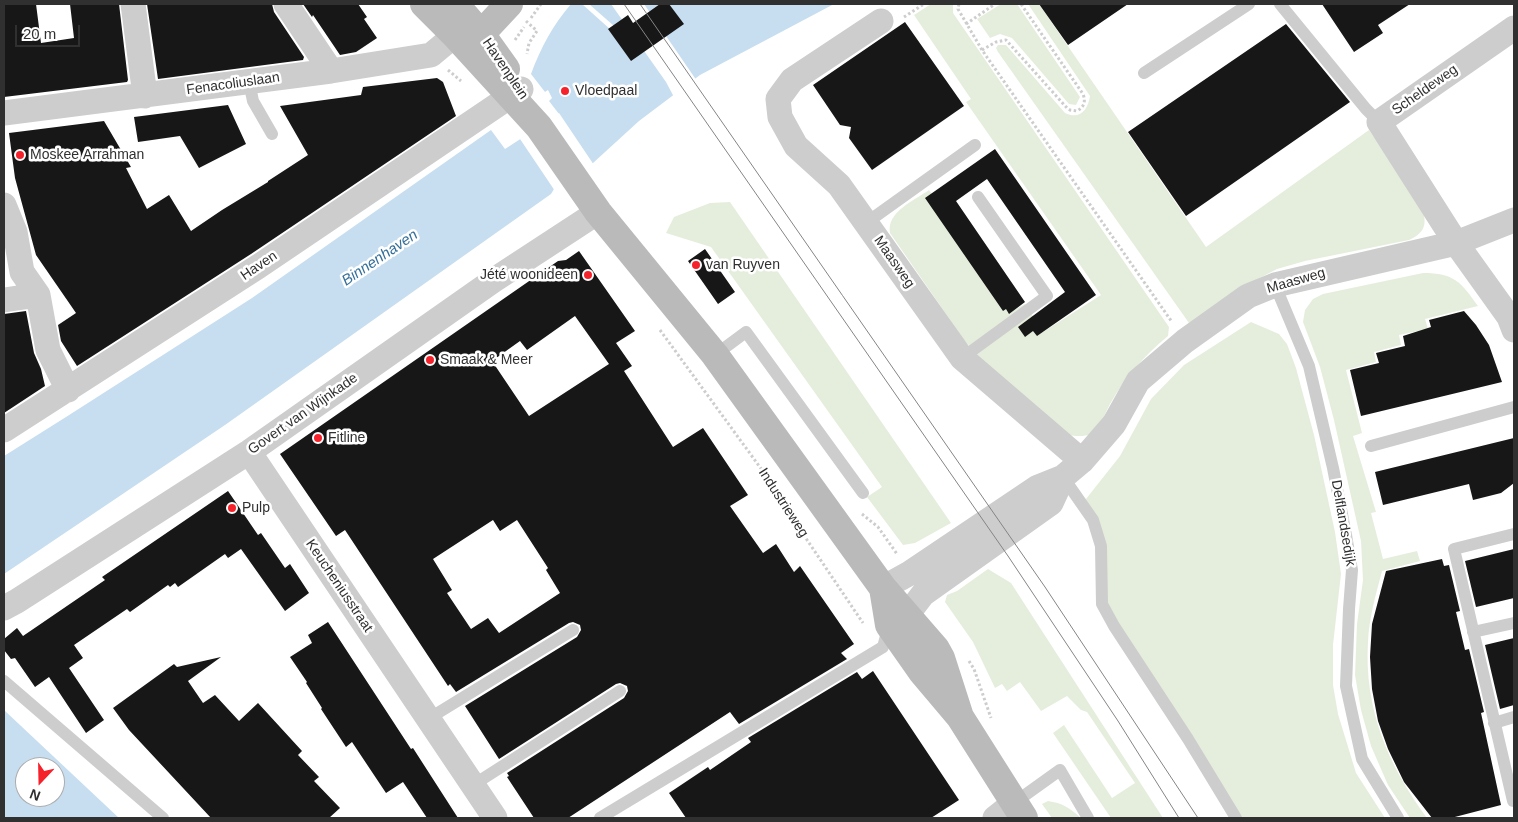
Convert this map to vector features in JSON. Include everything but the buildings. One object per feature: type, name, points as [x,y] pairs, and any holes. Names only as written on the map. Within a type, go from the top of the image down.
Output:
[{"type":"main road","name":"Havenplein","points":[[424,4],[465,17],[598,212]]},
{"type":"main road","points":[[465,17],[509,4]]},
{"type":"main road","points":[[598,212],[715,356],[883,588],[893,629],[936,649],[941,658],[960,717],[1011,813]]},
{"type":"street","points":[[133,4],[145,96]]},
{"type":"street","points":[[286,4],[331,71]]},
{"type":"street","name":"Fenacoliuslaan","points":[[4,113],[331,71],[431,55],[465,17]]},
{"type":"street","name":"Maasweg","points":[[892,19],[792,80],[778,98],[780,117],[796,146],[839,186],[962,358],[1082,461]]},
{"type":"street","name":"Scheldeweg","points":[[1514,28],[1379,122],[1456,243],[1509,317],[1514,330]]},
{"type":"street","name":"Haven","points":[[4,430],[259,266],[516,92]]},
{"type":"street","points":[[4,205],[15,232],[22,272],[39,302],[48,350],[68,390]]},
{"type":"street","name":"Govert van Wijnkade","points":[[4,608],[17,602],[249,452],[494,280],[598,212]]},
{"type":"street","name":"Maasweg","points":[[883,588],[910,573],[1038,487],[1063,477],[1082,461],[1114,424],[1138,381],[1185,341],[1248,296],[1275,285],[1456,243],[1514,220]]},
{"type":"street","points":[[4,300],[39,302]]},
{"type":"street","name":"Keucheniusstraat","points":[[249,452],[495,818]]},
{"type":"street","name":"Maasweg","points":[[893,629],[923,594],[1051,503],[1063,477]]},
{"type":"lane","points":[[1144,73],[1249,4]]},
{"type":"lane","points":[[1280,4],[1366,110],[1379,122]]},
{"type":"lane","points":[[249,82],[253,101],[272,134]]},
{"type":"lane","points":[[866,223],[975,145]]},
{"type":"lane","points":[[962,358],[1047,296],[978,197]]},
{"type":"lane","name":"Delflandsedijk","points":[[1275,285],[1309,366],[1333,468],[1344,526],[1352,570],[1346,686],[1362,759],[1398,818]]},
{"type":"lane","points":[[715,356],[746,332],[863,493]]},
{"type":"lane","points":[[1371,446],[1514,407]]},
{"type":"lane","points":[[1063,477],[1093,520],[1102,546],[1102,604],[1114,626],[1188,739],[1236,818]]},
{"type":"lane","points":[[1514,534],[1454,549],[1514,801]]},
{"type":"lane","points":[[1474,632],[1514,623]]},
{"type":"lane","points":[[600,818],[893,629]]},
{"type":"lane","points":[[428,720],[573,630]]},
{"type":"lane","points":[[4,681],[163,818]]},
{"type":"lane","points":[[473,785],[620,691]]},
{"type":"lane","points":[[1494,723],[1514,718]]},
{"type":"lane","points":[[1011,813],[1060,770],[1088,818]]},
{"type":"path","points":[[892,19],[924,4]]},
{"type":"path","points":[[958,4],[958,9],[982,50],[1185,341]]},
{"type":"path","points":[[966,24],[994,4]]},
{"type":"path","points":[[982,50],[996,42],[1006,40],[1067,108],[1077,111],[1084,106],[1083,94],[1020,4]]},
{"type":"path","name":"Industrieweg","points":[[656,324],[773,485],[797,525],[870,634],[893,629]]},
{"type":"green space","points":[[931,4],[953,4],[953,13],[1169,327],[1168,336],[1143,359],[1129,376],[1110,404],[1100,425],[1091,434],[1082,436],[1068,435],[981,359],[964,340],[890,233],[892,219],[897,213],[909,202],[929,190],[1016,309],[1025,304],[1043,332],[1101,295],[966,102],[971,99],[914,15]]},
{"type":"green space","points":[[1001,4],[1017,4],[1080,97],[1076,105],[1069,104],[1012,38],[1000,34],[990,38],[977,19]]},
{"type":"green space","points":[[1028,4],[1039,4],[1206,247],[1369,130],[1421,205],[1425,221],[1422,230],[1409,240],[1305,261],[1277,269],[1248,284],[1189,323],[998,52],[996,48],[998,45],[1006,45],[1065,113],[1070,115],[1079,114],[1087,106],[1090,96]]},
{"type":"green space","points":[[730,202],[951,523],[915,543],[903,545],[867,497],[882,487],[711,247],[666,233],[674,217],[710,203]]},
{"type":"green space","points":[[1423,273],[1434,273],[1456,280],[1478,306],[1425,319],[1428,329],[1399,335],[1401,345],[1374,352],[1376,362],[1346,370],[1362,433],[1353,436],[1376,512],[1371,513],[1383,559],[1417,551],[1420,561],[1382,571],[1371,615],[1368,642],[1370,690],[1381,735],[1401,778],[1427,818],[1410,818],[1388,785],[1371,746],[1361,710],[1355,675],[1357,624],[1363,580],[1361,541],[1320,367],[1303,322],[1305,310],[1313,299],[1323,294]]},
{"type":"green space","points":[[1251,322],[1279,334],[1287,344],[1296,368],[1314,435],[1335,532],[1341,574],[1333,645],[1333,685],[1338,714],[1356,773],[1385,818],[1241,818],[1125,635],[1106,600],[1086,499],[1120,456],[1151,399],[1184,365]]},
{"type":"green space","points":[[988,569],[1011,583],[1163,818],[1111,818],[1053,733],[1064,725],[1112,798],[1135,783],[1087,712],[1081,710],[1067,696],[1041,711],[1020,682],[1007,691],[1002,684],[995,688],[973,642],[945,602],[947,595],[957,591]]},
{"type":"green space","points":[[1048,801],[1066,806],[1081,818],[1052,818],[1042,804]]},
{"type":"water","name":"Binnenhaven","points":[[571,4],[834,4],[700,75],[639,121],[593,163],[554,189],[551,194],[225,425],[4,574],[4,456],[252,298],[491,130],[505,149],[559,114],[549,101],[552,98],[548,90],[545,92],[531,74],[548,37]]},
{"type":"water","points":[[4,710],[54,757],[15,757],[15,807],[65,807],[65,767],[119,818],[4,818]]},
{"type":"pier","points":[[582,4],[589,4],[614,26],[611,30]]},
{"type":"pier","points":[[611,4],[644,4],[697,81],[674,97],[666,82]]},
{"type":"pier","points":[[559,113],[594,165],[555,191],[520,139]]},
{"type":"tram line","points":[[624,4],[1008,556],[1118,721],[1179,818]]},
{"type":"tram line","points":[[640,4],[1045,587],[1198,818]]},
{"type":"place","name":"Vloedpaal","points":[[565,91]]},
{"type":"place","name":"Moskee Arrahman","points":[[20,155]]},
{"type":"place","name":"van Ruyven","points":[[696,265]]},
{"type":"place","name":"Jété woonideen","points":[[588,275]]},
{"type":"place","name":"Smaak & Meer","points":[[430,360]]},
{"type":"place","name":"Fitline","points":[[318,438]]},
{"type":"place","name":"Pulp","points":[[232,508]]}]
